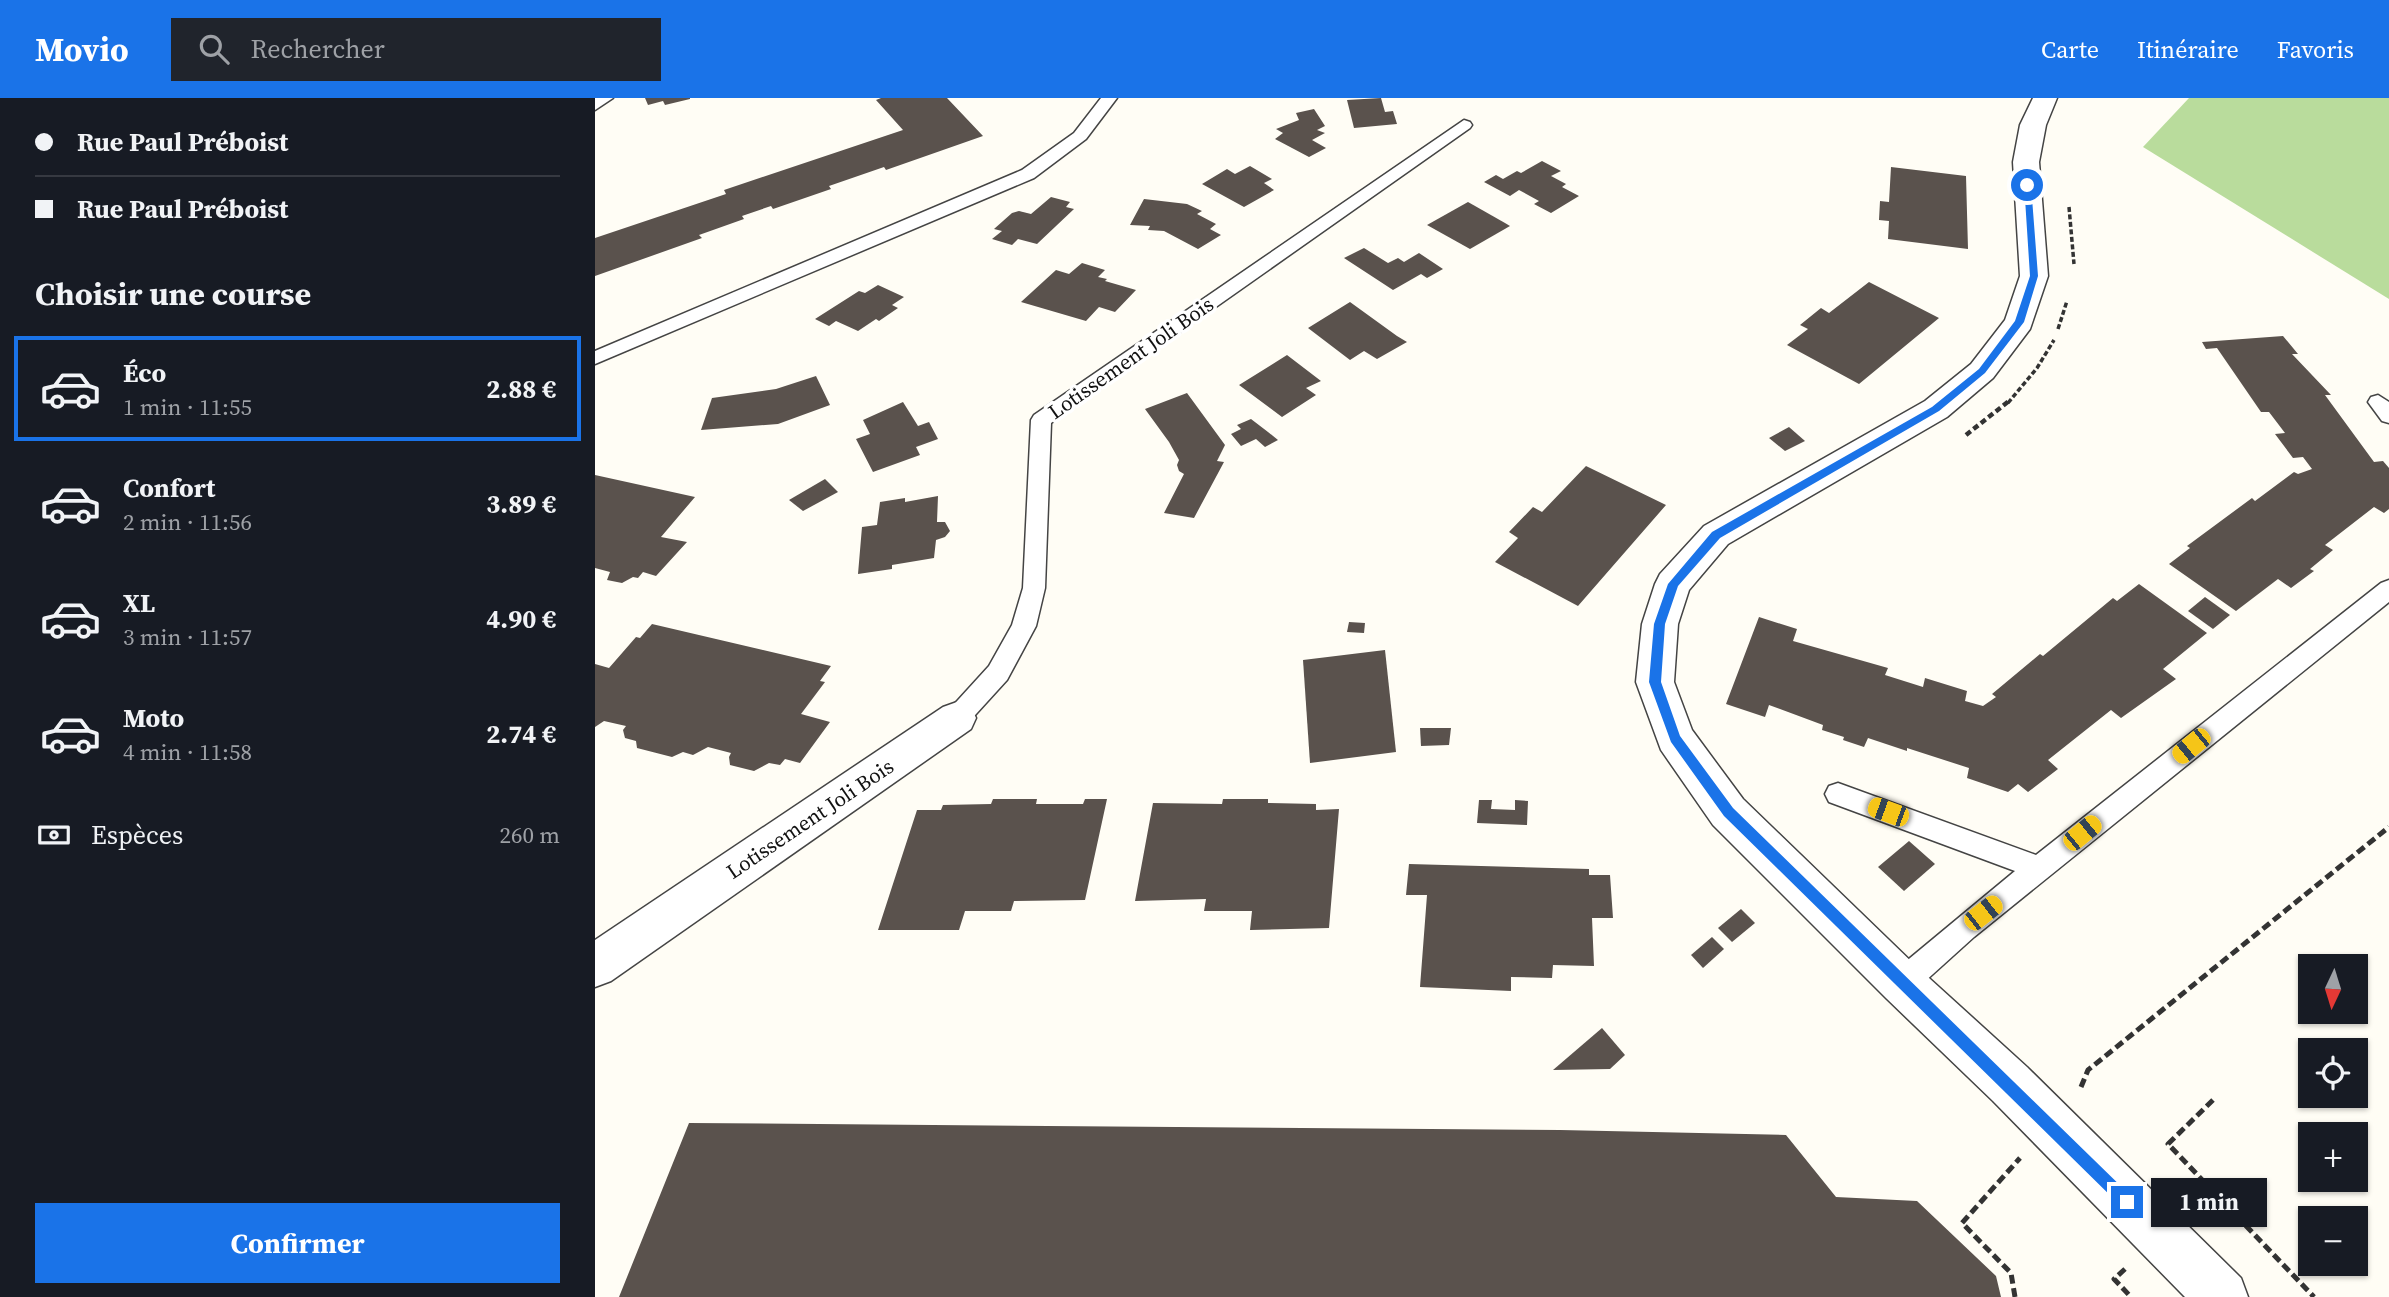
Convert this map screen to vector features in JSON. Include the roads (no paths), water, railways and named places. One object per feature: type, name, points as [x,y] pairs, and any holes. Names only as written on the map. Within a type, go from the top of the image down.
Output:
[{"type":"street","points":[[2045,98],[2033,125],[2026,162],[2034,276],[2019,322],[1982,371],[1936,409],[1716,535],[1673,584],[1660,624],[1655,682],[1675,738],[1728,812],[2051,1126],[2222,1297]]},
{"type":"street","name":"Lotissement Joli Bois","points":[[595,966],[957,718]]},
{"type":"lane","points":[[595,105],[605,98]]},
{"type":"lane","points":[[595,358],[1028,174],[1080,136],[1109,98]]},
{"type":"lane","name":"Lotissement Joli Bois","points":[[957,718],[997,673],[1024,626],[1034,588],[1041,420],[1464,125]]},
{"type":"lane","points":[[1902,983],[1964,928],[2389,589]]},
{"type":"lane","points":[[1837,794],[2039,868]]}]
